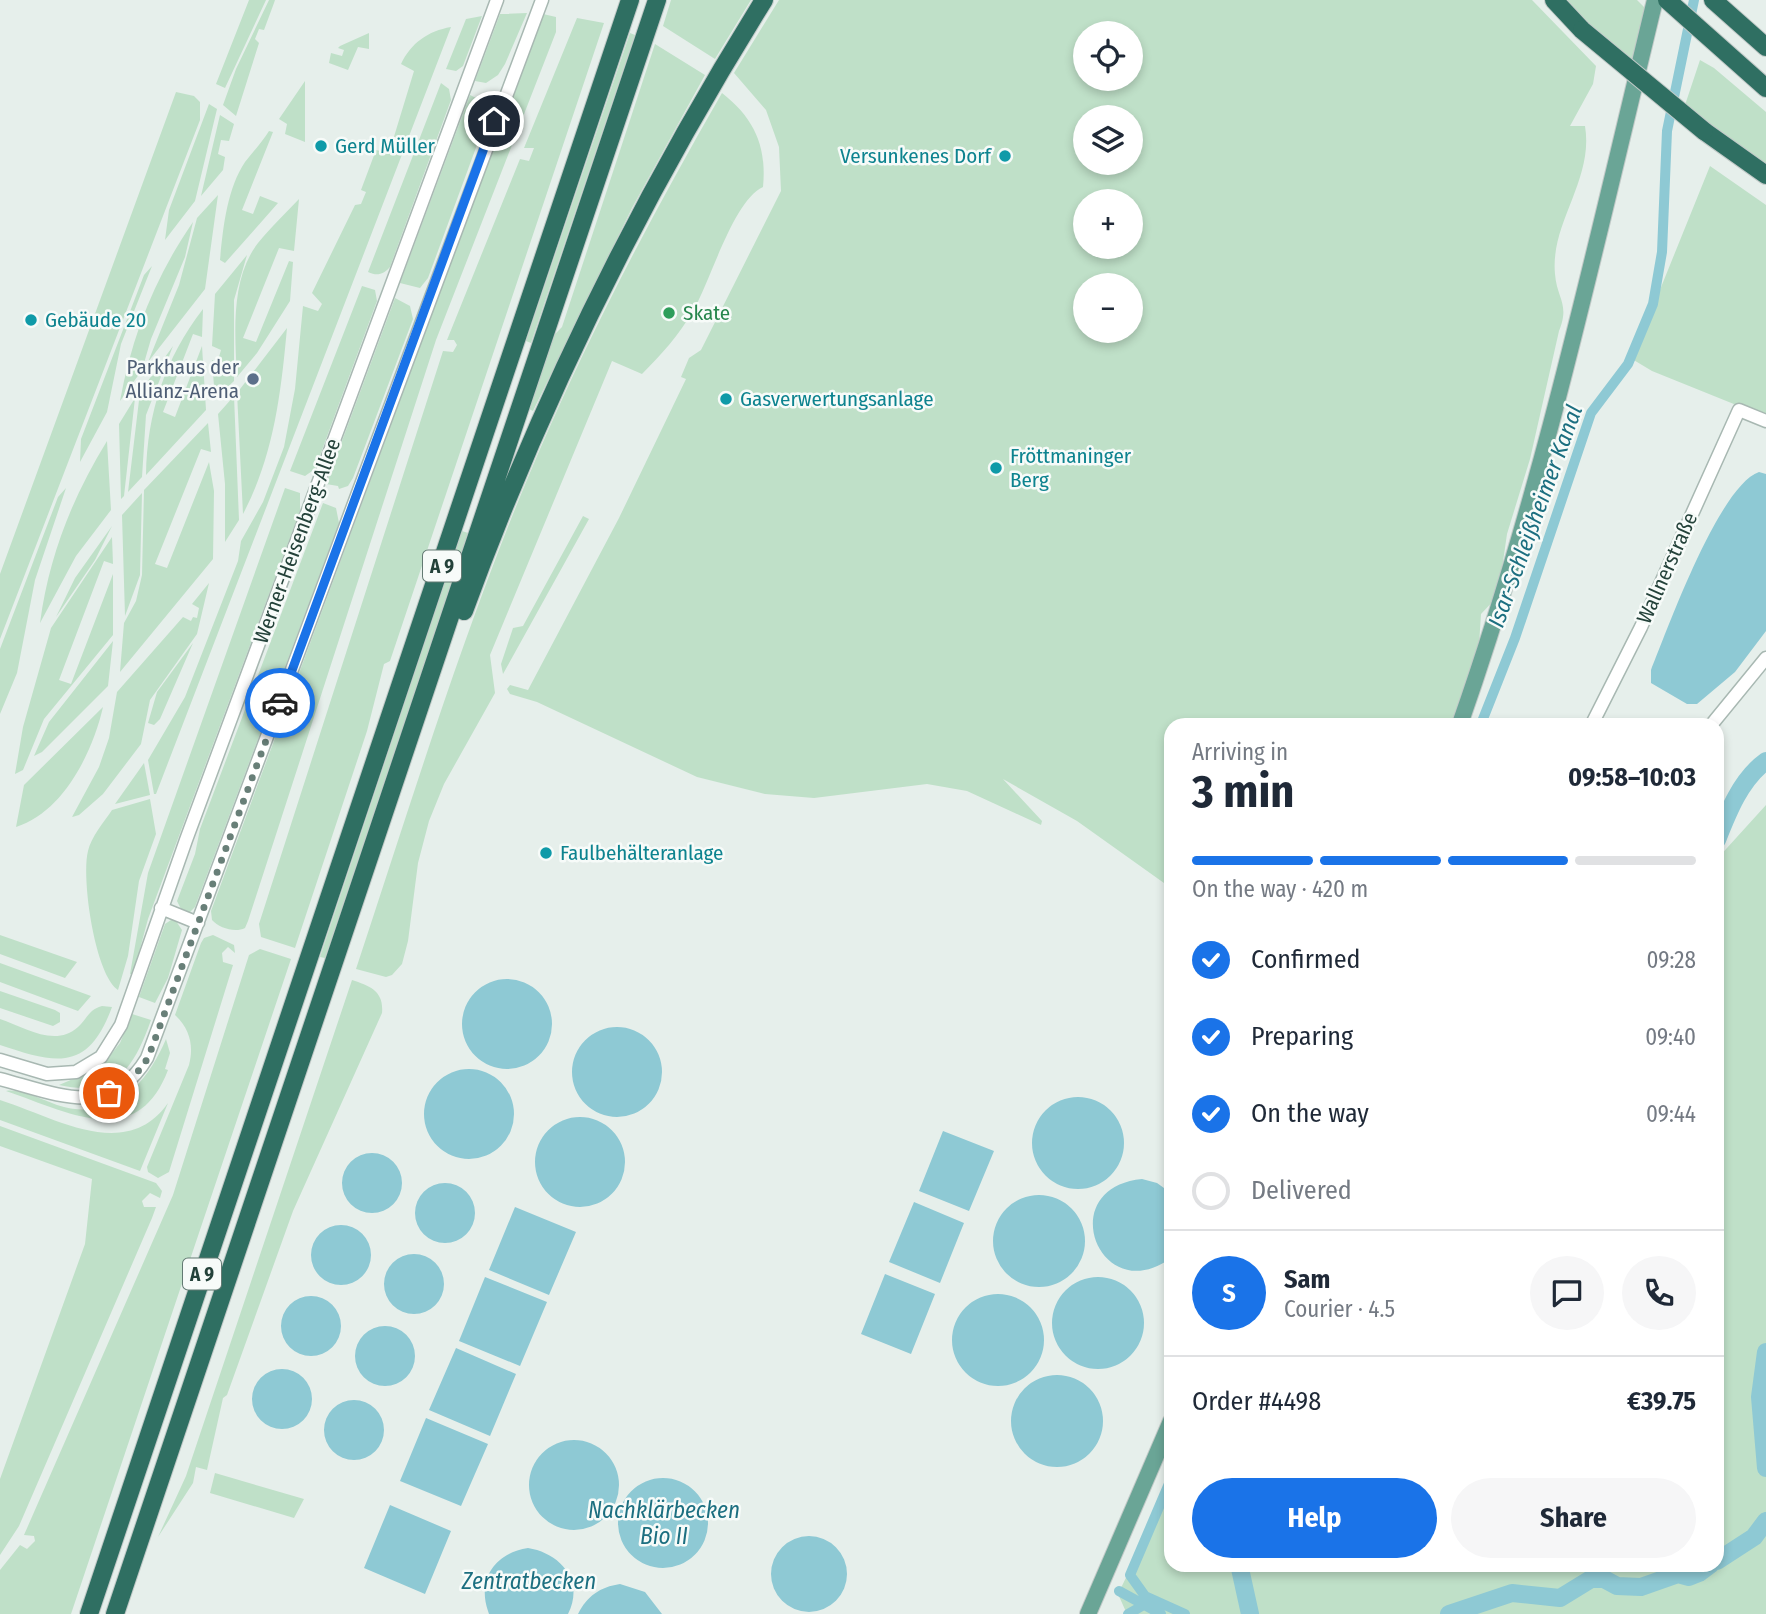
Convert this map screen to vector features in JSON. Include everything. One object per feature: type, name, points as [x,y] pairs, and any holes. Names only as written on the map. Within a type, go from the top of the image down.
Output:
[{"type":"highway","name":"A 9","points":[[89,1613],[630,0]]},
{"type":"highway","name":"A 9","points":[[115,1614],[657,0]]},
{"type":"highway","points":[[426,686],[446,665],[488,547],[595,300],[703,97],[764,0]]},
{"type":"highway","points":[[1554,0],[1583,30],[1704,131],[1766,175]]},
{"type":"highway","points":[[1667,0],[1766,88]]},
{"type":"highway","points":[[1713,0],[1766,46]]},
{"type":"highway","points":[[1732,0],[1766,46]]},
{"type":"main road","points":[[1462,718],[1505,593],[1573,337],[1656,0]]},
{"type":"main road","points":[[1088,1614],[1164,1437]]},
{"type":"street","name":"Werner-Heisenberg-Allee","points":[[0,1060],[47,1074],[76,1072],[101,1057],[121,1025],[161,908],[497,0]]},
{"type":"street","name":"Werner-Heisenberg-Allee","points":[[0,1079],[67,1096],[96,1097],[130,1082],[148,1058],[542,0]]},
{"type":"street","name":"Wallnerstraße","points":[[1595,718],[1641,627],[1739,410],[1766,421]]},
{"type":"street","points":[[1717,718],[1766,658]]},
{"type":"street","points":[[161,908],[198,923]]},
{"type":"green space","points":[[249,0],[266,0],[225,88],[216,84]]},
{"type":"green space","points":[[269,0],[275,0],[264,30],[259,29],[255,39],[259,43],[236,116],[223,105],[236,69]]},
{"type":"green space","points":[[671,0],[751,0],[715,59],[663,26]]},
{"type":"green space","points":[[779,0],[1532,0],[1596,66],[1593,84],[1570,126],[1585,126],[1586,146],[1578,183],[1555,255],[1556,283],[1563,308],[1562,322],[1530,459],[1507,534],[1498,596],[1481,614],[1479,645],[1456,718],[1164,718],[1164,883],[1077,821],[1003,779],[1042,821],[1041,825],[967,791],[927,784],[814,798],[765,794],[697,777],[537,702],[510,694],[507,689],[510,685],[528,690],[619,518],[686,379],[681,377],[689,358],[701,350],[781,191],[779,147],[766,110],[734,73]]},
{"type":"green space","points":[[1561,0],[1637,0],[1645,8],[1632,61]]},
{"type":"green space","points":[[527,13],[498,75],[486,83],[475,81],[500,14]]},
{"type":"green space","points":[[543,14],[556,17],[556,32],[436,340],[248,921],[245,928],[241,929],[223,927],[212,920],[211,911]]},
{"type":"green space","points":[[482,16],[463,66],[456,71],[446,69],[466,19]]},
{"type":"green space","points":[[577,18],[604,23],[390,661],[384,664],[367,731],[295,948],[261,937],[259,924],[443,351],[453,352],[457,345],[454,340],[447,340],[520,159],[529,161],[534,148],[524,148]]},
{"type":"green space","points":[[451,27],[154,794],[148,760],[185,697],[238,561],[241,541],[263,502],[284,447],[295,389],[303,306],[318,311],[322,304],[312,293],[355,205],[361,204],[366,192],[361,190],[376,150],[389,153],[414,71],[401,64],[421,39]]},
{"type":"green space","points":[[369,33],[369,49],[358,47],[348,70],[329,63],[331,53],[342,56],[344,50],[338,48],[340,46]]},
{"type":"green space","points":[[630,33],[635,35],[531,343],[526,341]]},
{"type":"green space","points":[[655,44],[705,75],[632,208],[533,411],[529,409],[553,336],[562,327]]},
{"type":"green space","points":[[1700,60],[1714,68],[1766,112],[1766,169],[1685,105]]},
{"type":"green space","points":[[305,81],[305,142],[285,134],[287,124],[279,119]]},
{"type":"green space","points":[[441,83],[449,89],[451,100],[390,267],[382,273],[368,272]]},
{"type":"green space","points":[[176,92],[194,96],[200,102],[200,120],[0,639],[0,574]]},
{"type":"green space","points":[[722,93],[742,112],[756,134],[763,159],[763,187],[752,195],[732,224],[693,311],[663,352],[642,374],[612,361],[490,655],[495,693],[444,784],[429,821],[418,863],[408,941],[402,964],[392,975],[386,977],[356,969],[464,646],[537,456],[624,272]]},
{"type":"green space","points":[[470,95],[486,103],[488,115],[428,278],[420,288],[400,283]]},
{"type":"green space","points":[[209,104],[217,109],[195,201],[165,240],[169,210]]},
{"type":"green space","points":[[220,115],[234,124],[229,141],[221,140],[218,154],[225,157],[223,170],[201,196]]},
{"type":"green space","points":[[269,131],[273,132],[242,210],[253,214],[260,196],[278,203],[225,263],[220,260],[221,248],[234,184],[245,162]]},
{"type":"green space","points":[[1710,166],[1766,205],[1766,417],[1652,371],[1632,359]]},
{"type":"green space","points":[[218,195],[205,289],[148,362],[179,285],[197,218]]},
{"type":"green space","points":[[299,199],[294,251],[279,248],[243,338],[256,342],[289,261],[293,262],[290,301],[257,353],[237,377],[236,308],[243,273],[258,243]]},
{"type":"green space","points":[[193,222],[185,257],[151,339],[142,370],[120,401],[131,353],[147,307],[167,264]]},
{"type":"green space","points":[[247,255],[234,300],[234,381],[215,399],[212,360],[220,363],[222,359],[219,357],[221,350],[212,346],[215,294]]},
{"type":"green space","points":[[152,266],[121,344],[107,412],[80,462],[81,439],[144,275]]},
{"type":"green space","points":[[362,286],[375,290],[377,301],[315,469],[305,476],[290,471]]},
{"type":"green space","points":[[395,298],[410,306],[413,319],[353,478],[348,486],[339,489],[338,486],[326,484]]},
{"type":"green space","points":[[203,309],[202,337],[193,334],[163,412],[175,417],[202,346],[206,410],[146,475],[150,430],[161,387],[178,347]]},
{"type":"green space","points":[[287,328],[279,400],[269,446],[254,492],[243,514],[237,393]]},
{"type":"green space","points":[[173,346],[146,415],[142,477],[128,492],[140,392]]},
{"type":"green space","points":[[234,396],[239,520],[225,542],[225,484],[218,414]]},
{"type":"green space","points":[[135,398],[124,496],[121,499],[119,424]]},
{"type":"green space","points":[[208,423],[211,452],[201,449],[155,564],[167,568],[209,462],[214,491],[213,559],[120,672],[124,623],[136,601],[142,575],[144,490]]},
{"type":"green space","points":[[107,441],[111,510],[76,556],[40,623],[49,574],[64,528],[83,484]]},
{"type":"green space","points":[[66,488],[35,580],[17,673],[0,714],[0,649],[58,497]]},
{"type":"green space","points":[[285,488],[300,493],[300,511],[148,919],[133,975],[130,974],[148,873]]},
{"type":"green space","points":[[142,493],[140,575],[125,616],[122,515]]},
{"type":"green space","points":[[323,503],[336,508],[339,523],[195,907],[190,912],[182,911],[177,901],[195,854],[200,829]]},
{"type":"green space","points":[[583,516],[589,519],[503,674],[501,664],[513,628],[523,626]]},
{"type":"green space","points":[[112,526],[95,560],[56,617],[75,578]]},
{"type":"green space","points":[[462,531],[468,533],[325,958],[320,957]]},
{"type":"green space","points":[[112,537],[113,564],[104,561],[59,680],[71,684],[113,574],[113,635],[44,719],[23,770],[15,774],[23,727],[51,628]]},
{"type":"green space","points":[[209,583],[197,634],[150,700],[141,744],[103,794],[79,815],[72,817],[99,767],[109,738],[117,692],[183,617],[191,621],[193,617],[197,618],[199,608],[192,604]]},
{"type":"green space","points":[[113,641],[108,686],[42,752],[34,756],[49,722]]},
{"type":"green space","points":[[193,643],[160,719],[154,725],[148,723],[157,692]]},
{"type":"green space","points":[[103,707],[92,742],[74,778],[48,808],[16,827],[24,785]]},
{"type":"green space","points":[[144,763],[150,795],[115,804]]},
{"type":"green space","points":[[150,799],[156,834],[139,881],[128,956],[118,990],[103,966],[92,925],[86,882],[88,851],[112,810]]},
{"type":"green space","points":[[1766,805],[1766,1614],[1127,1614],[1118,1594],[1164,1500],[1164,1572],[1724,1572],[1724,851]]},
{"type":"green space","points":[[174,918],[182,930],[168,978],[155,1003],[139,997],[165,924]]},
{"type":"green space","points":[[0,935],[77,962],[65,978],[0,954]]},
{"type":"green space","points":[[213,935],[234,945],[235,953],[228,947],[222,953],[223,962],[233,965],[169,1172],[158,1178],[148,1172],[147,1167],[190,1058],[191,1045],[187,1032],[175,1015],[201,943],[204,938]]},
{"type":"green space","points":[[260,949],[291,959],[71,1614],[0,1614],[0,1570],[20,1545],[27,1549],[35,1541],[34,1536],[24,1535],[173,1195],[249,955]]},
{"type":"green space","points":[[0,963],[91,996],[78,1011],[0,982]]},
{"type":"green space","points":[[352,980],[370,987],[378,994],[382,1013],[293,1211],[227,1395],[223,1398],[207,1470],[196,1467],[193,1483],[158,1537],[186,1476]]},
{"type":"green space","points":[[0,991],[55,1010],[60,1013],[60,1022],[53,1026],[0,1008]]},
{"type":"green space","points":[[102,1006],[112,1007],[103,1028],[81,1053],[68,1058],[38,1056],[0,1045],[0,1019],[39,1034],[59,1036],[78,1027],[91,1012]]},
{"type":"green space","points":[[132,1014],[151,1020],[137,1052],[120,1075],[95,1087],[59,1085],[101,1067],[120,1043]]},
{"type":"green space","points":[[166,1039],[170,1053],[165,1069],[168,1070],[155,1095],[138,1111],[119,1118],[99,1119],[76,1115],[6,1091],[24,1093],[77,1109],[95,1109],[111,1104],[125,1096],[149,1071]]},
{"type":"green space","points":[[0,1100],[66,1124],[111,1133],[132,1130],[151,1121],[168,1103],[140,1171],[0,1120]]},
{"type":"green space","points":[[0,1126],[156,1183],[162,1191],[160,1198],[150,1193],[142,1201],[144,1207],[156,1207],[152,1218],[19,1526],[0,1555],[0,1479],[85,1244],[92,1179],[0,1146]]},
{"type":"green space","points":[[215,1473],[304,1499],[294,1518],[210,1493]]},
{"type":"water","points":[[1759,472],[1766,474],[1766,631],[1735,672],[1697,704],[1687,704],[1651,683],[1651,670],[1696,560],[1712,530],[1744,483]]},
{"type":"water","points":[[507,979],[524,983],[539,992],[548,1007],[552,1024],[548,1041],[539,1056],[524,1065],[507,1069],[490,1065],[475,1056],[466,1041],[462,1024],[466,1007],[475,992],[490,983]]},
{"type":"water","points":[[617,1027],[634,1031],[649,1040],[658,1055],[662,1072],[658,1089],[649,1104],[634,1113],[617,1117],[600,1113],[585,1104],[576,1089],[572,1072],[576,1055],[585,1040],[600,1031]]},
{"type":"water","points":[[469,1069],[486,1073],[501,1082],[510,1097],[514,1114],[510,1131],[501,1146],[486,1155],[469,1159],[452,1155],[437,1146],[428,1131],[424,1114],[428,1097],[437,1082],[452,1073]]},
{"type":"water","points":[[1078,1097],[1096,1101],[1110,1111],[1120,1125],[1124,1143],[1120,1161],[1110,1175],[1096,1185],[1078,1189],[1060,1185],[1046,1175],[1036,1161],[1032,1143],[1036,1125],[1046,1111],[1060,1101]]},
{"type":"water","points":[[580,1117],[597,1121],[612,1130],[621,1145],[625,1162],[621,1179],[612,1194],[597,1203],[580,1207],[563,1203],[548,1194],[539,1179],[535,1162],[539,1145],[548,1130],[563,1121]]},
{"type":"water","points":[[943,1131],[994,1151],[969,1211],[919,1191]]},
{"type":"water","points":[[372,1153],[389,1158],[397,1166],[402,1183],[397,1200],[389,1208],[372,1213],[355,1208],[347,1200],[342,1183],[347,1166],[355,1158]]},
{"type":"water","points":[[1142,1179],[1164,1188],[1164,1261],[1146,1270],[1124,1269],[1107,1258],[1096,1241],[1093,1222],[1099,1202],[1114,1187]]},
{"type":"water","points":[[445,1183],[462,1188],[470,1196],[475,1213],[470,1230],[462,1238],[445,1243],[428,1238],[420,1230],[415,1213],[420,1196],[428,1188]]},
{"type":"water","points":[[1039,1195],[1057,1199],[1071,1209],[1081,1223],[1085,1241],[1081,1259],[1071,1273],[1057,1283],[1039,1287],[1021,1283],[1007,1273],[997,1259],[993,1241],[997,1223],[1007,1209],[1021,1199]]},
{"type":"water","points":[[914,1202],[964,1223],[940,1283],[889,1262]]},
{"type":"water","points":[[515,1207],[576,1232],[549,1295],[489,1270]]},
{"type":"water","points":[[341,1225],[358,1230],[366,1238],[371,1255],[366,1272],[358,1280],[341,1285],[324,1280],[316,1272],[311,1255],[316,1238],[324,1230]]},
{"type":"water","points":[[414,1254],[431,1259],[439,1267],[444,1284],[439,1301],[431,1309],[414,1314],[397,1309],[389,1301],[384,1284],[389,1267],[397,1259]]},
{"type":"water","points":[[885,1274],[935,1294],[911,1354],[861,1334]]},
{"type":"water","points":[[485,1277],[547,1302],[520,1366],[459,1341]]},
{"type":"water","points":[[1098,1277],[1116,1281],[1130,1291],[1140,1305],[1144,1323],[1140,1341],[1130,1355],[1116,1365],[1098,1369],[1080,1365],[1066,1355],[1056,1341],[1052,1323],[1056,1305],[1066,1291],[1080,1281]]},
{"type":"water","points":[[998,1294],[1016,1298],[1030,1308],[1040,1322],[1044,1340],[1040,1358],[1030,1372],[1016,1382],[998,1386],[980,1382],[966,1372],[956,1358],[952,1340],[956,1322],[966,1308],[980,1298]]},
{"type":"water","points":[[311,1296],[328,1301],[336,1309],[341,1326],[336,1343],[328,1351],[311,1356],[294,1351],[286,1343],[281,1326],[286,1309],[294,1301]]},
{"type":"water","points":[[385,1326],[402,1331],[410,1339],[415,1356],[410,1373],[402,1381],[385,1386],[368,1381],[360,1373],[355,1356],[360,1339],[368,1331]]},
{"type":"water","points":[[456,1348],[516,1374],[490,1436],[429,1410]]},
{"type":"water","points":[[282,1369],[299,1374],[307,1382],[312,1399],[307,1416],[299,1424],[282,1429],[265,1424],[257,1416],[252,1399],[257,1382],[265,1374]]},
{"type":"water","points":[[1057,1375],[1075,1379],[1089,1389],[1099,1403],[1103,1421],[1099,1439],[1089,1453],[1075,1463],[1057,1467],[1039,1463],[1025,1453],[1015,1439],[1011,1421],[1015,1403],[1025,1389],[1039,1379]]},
{"type":"water","points":[[354,1400],[371,1405],[379,1413],[384,1430],[379,1447],[371,1455],[354,1460],[337,1455],[329,1447],[324,1430],[329,1413],[337,1405]]},
{"type":"water","points":[[426,1418],[488,1444],[461,1506],[400,1481]]},
{"type":"water","name":"Nachklärbecken Bio II","points":[[574,1440],[599,1448],[611,1460],[619,1485],[611,1510],[599,1522],[574,1530],[549,1522],[537,1510],[529,1485],[537,1460],[549,1448]]},
{"type":"water","name":"Nachklärbecken Bio II","points":[[663,1478],[680,1482],[695,1491],[704,1506],[708,1523],[704,1540],[695,1555],[680,1564],[663,1568],[646,1564],[631,1555],[622,1540],[618,1523],[622,1506],[631,1491],[646,1482]]},
{"type":"water","points":[[390,1505],[451,1531],[425,1594],[364,1568]]},
{"type":"water","points":[[817,1536],[830,1542],[841,1553],[847,1566],[845,1589],[830,1606],[817,1612],[801,1612],[788,1606],[773,1589],[771,1566],[777,1553],[794,1538]]},
{"type":"water","name":"Zentratbecken","points":[[528,1548],[550,1556],[566,1570],[573,1590],[568,1614],[489,1614],[485,1588],[491,1569],[506,1555]]},
{"type":"water","name":"Nachklärbecken Bio II","points":[[620,1584],[645,1592],[662,1614],[578,1614],[595,1593]]},
{"type":"waterway","name":"Isar-Schleißheimer Kanal","points":[[1483,718],[1515,638],[1591,413],[1628,364],[1653,304],[1662,252],[1667,131],[1694,0]]},
{"type":"waterway","points":[[1724,824],[1742,787],[1766,761]]},
{"type":"waterway","points":[[1766,1352],[1760,1397],[1766,1468]]},
{"type":"waterway","name":"Isar-Schleißheimer Kanal","points":[[1164,1495],[1130,1575],[1145,1596],[1185,1614]]},
{"type":"waterway","points":[[1724,1556],[1754,1537],[1766,1521]]},
{"type":"waterway","points":[[1241,1572],[1250,1614]]},
{"type":"waterway","points":[[1449,1614],[1512,1593],[1560,1598],[1591,1579],[1604,1579],[1617,1586],[1641,1587],[1678,1574],[1689,1577],[1700,1572]]},
{"type":"waterway","points":[[1119,1591],[1161,1614]]},
{"type":"waterway","points":[[1128,1614],[1142,1606]]},
{"type":"way so far","points":[[109,1093],[130,1082],[148,1058],[280,703]]},
{"type":"place","name":"Gerd Müller","points":[[321,146]]},
{"type":"place","name":"Versunkenes Dorf","points":[[1005,156]]},
{"type":"place","name":"Skate","points":[[669,313]]},
{"type":"place","name":"Gebäude 20","points":[[31,320]]},
{"type":"place","name":"Parkhaus der Allianz-Arena","points":[[253,379]]},
{"type":"place","name":"Gasverwertungsanlage","points":[[726,399]]},
{"type":"place","name":"Fröttmaninger Berg","points":[[996,468]]},
{"type":"place","name":"Faulbehälteranlage","points":[[546,853]]},
{"type":"route","points":[[280,703],[494,121]]}]
